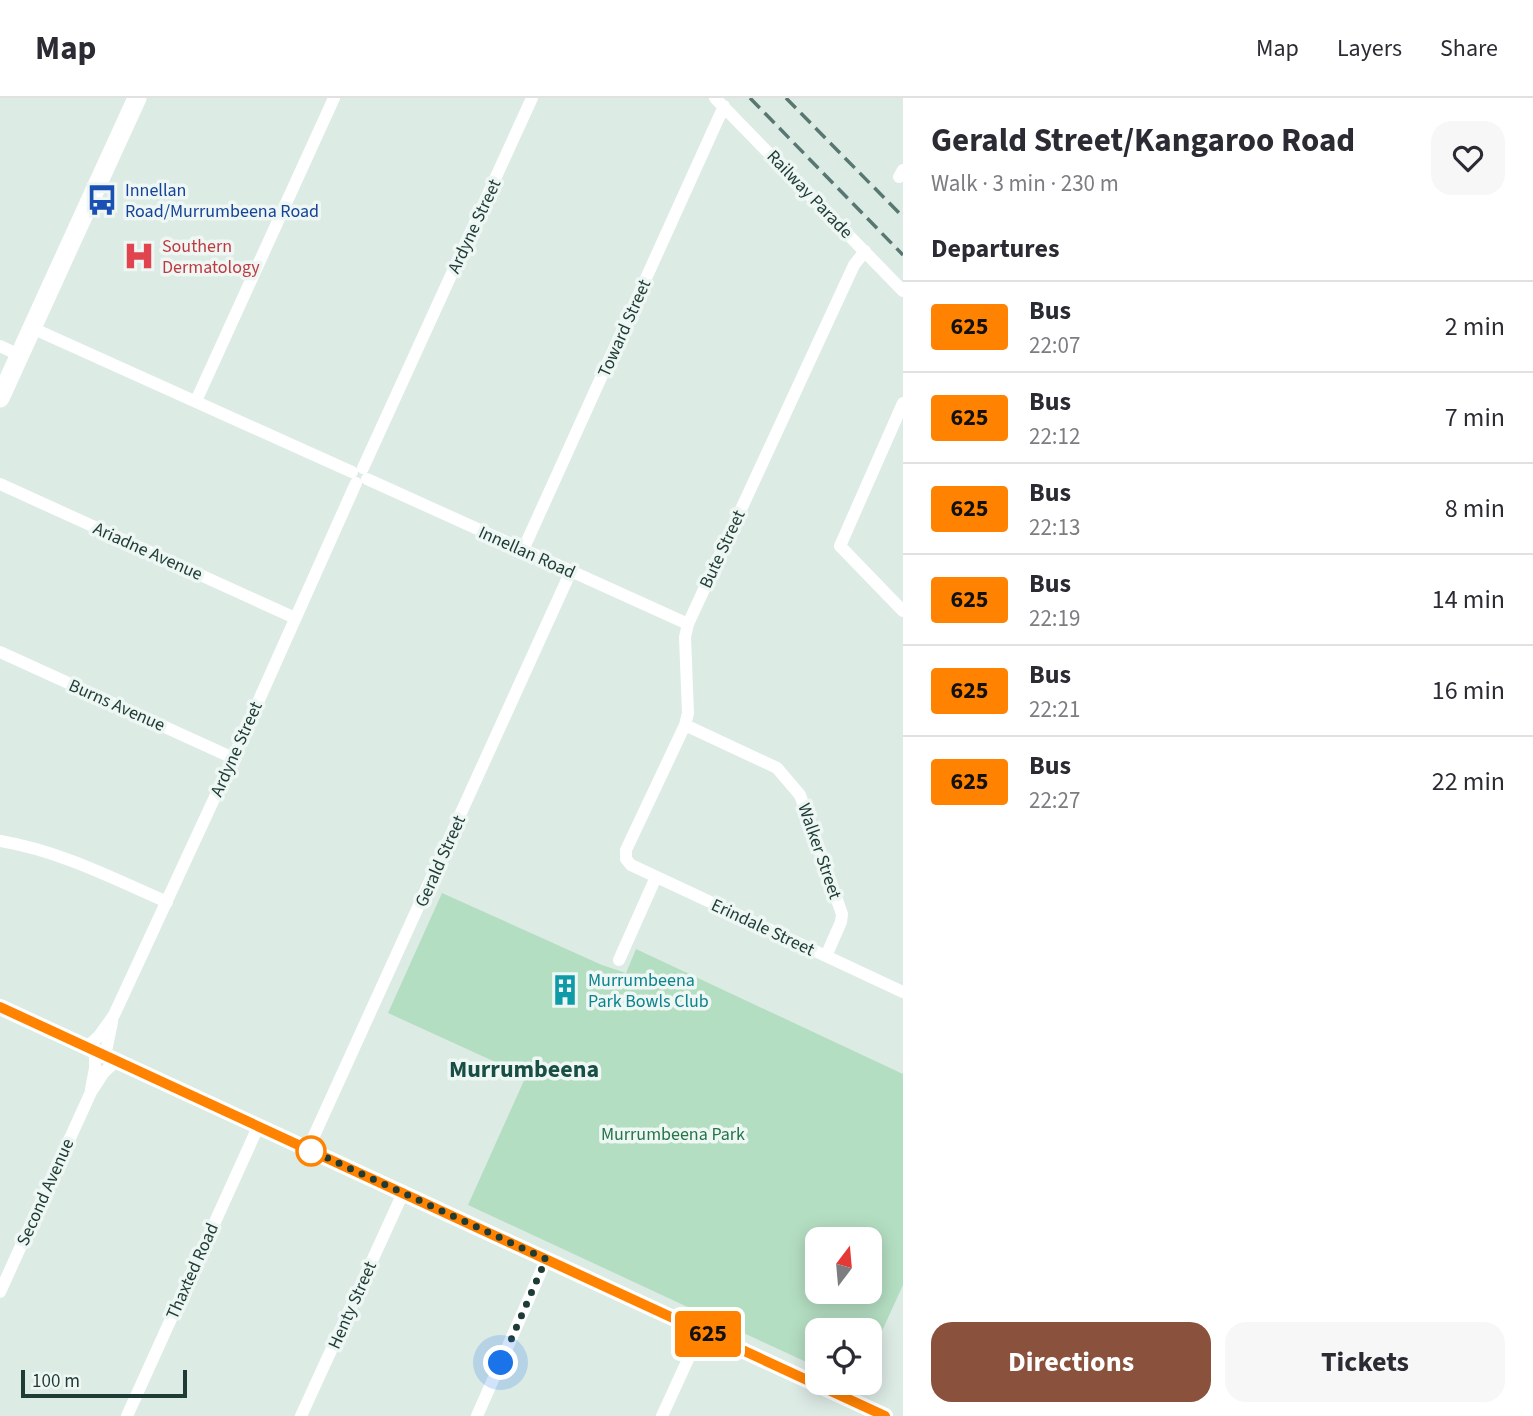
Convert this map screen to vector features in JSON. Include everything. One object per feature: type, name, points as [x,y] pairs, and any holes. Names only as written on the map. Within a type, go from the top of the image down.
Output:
[{"type":"main road","points":[[0,398],[137,98]]},
{"type":"street","points":[[196,401],[334,98]]},
{"type":"street","name":"Ardyne Street","points":[[101,1054],[114,1015],[532,98]]},
{"type":"street","name":"Railway Parade","points":[[720,102],[903,292]]},
{"type":"street","name":"Toward Street","points":[[523,550],[720,102]]},
{"type":"street","name":"Bute Street","points":[[626,859],[626,850],[685,725],[688,713],[685,637],[688,624],[854,265],[865,251]]},
{"type":"street","name":"Innellan Road","points":[[32,328],[688,624]]},
{"type":"street","points":[[0,346],[19,355]]},
{"type":"street","points":[[903,403],[840,546],[903,611]]},
{"type":"street","name":"Ariadne Avenue","points":[[0,484],[295,618]]},
{"type":"street","name":"Gerald Street","points":[[308,1149],[571,572]]},
{"type":"street","name":"Burns Avenue","points":[[0,652],[233,758]]},
{"type":"street","name":"Walker Street","points":[[685,725],[776,768],[800,795],[842,914],[826,956]]},
{"type":"street","points":[[0,841],[28,846],[72,860],[167,902]]},
{"type":"street","name":"Erindale Street","points":[[626,859],[631,865],[903,992]]},
{"type":"street","points":[[619,960],[656,877]]},
{"type":"street","points":[[0,1007],[885,1416]]},
{"type":"street","name":"Ardyne Street","points":[[101,1054],[99,1036],[114,1015]]},
{"type":"street","name":"Second Avenue","points":[[0,1292],[91,1093],[104,1072],[101,1054]]},
{"type":"street","name":"Second Avenue","points":[[91,1093],[95,1068],[101,1054]]},
{"type":"street","name":"Thaxted Road","points":[[127,1416],[258,1127]]},
{"type":"street","name":"Henty Street","points":[[301,1416],[403,1193]]},
{"type":"street","points":[[477,1416],[546,1259]]},
{"type":"street","points":[[662,1416],[701,1331]]},
{"type":"green space","name":"Murrumbeena Park","points":[[442,893],[602,965],[626,973],[636,949],[903,1074],[903,1285],[882,1331],[882,1318],[805,1318],[805,1361],[468,1205],[526,1076],[388,1013]]},
{"type":"railway","points":[[750,98],[903,255]]},
{"type":"railway","points":[[786,98],[903,217]]},
{"type":"bus line","name":"625","points":[[0,1007],[885,1416]]},
{"type":"place","name":"Innellan Road/Murrumbeena Road","points":[[102,200]]},
{"type":"place","name":"Southern Dermatology","points":[[139,256]]},
{"type":"place","name":"Murrumbeena Park Bowls Club","points":[[565,990]]},
{"type":"district","name":"Murrumbeena","points":[[524,1069]]},
{"type":"route","points":[[311,1151],[308,1149],[546,1259],[501,1363]]}]
